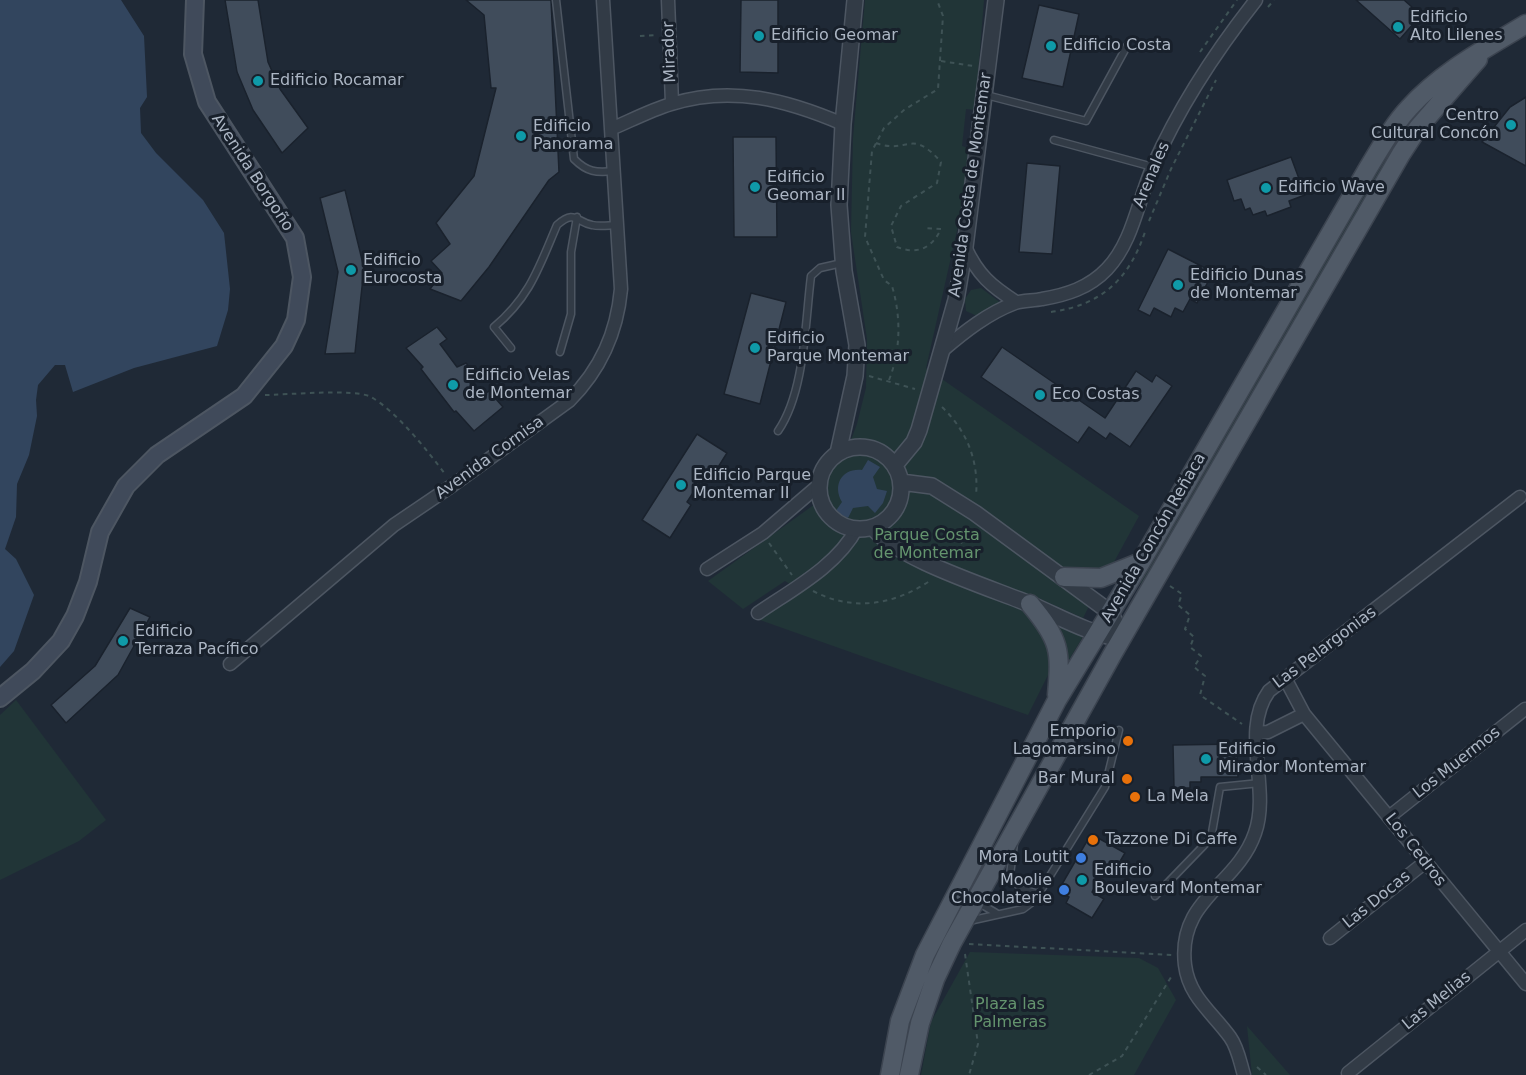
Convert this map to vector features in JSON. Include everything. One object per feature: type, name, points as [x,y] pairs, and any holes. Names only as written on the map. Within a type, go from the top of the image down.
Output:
[{"type":"main road","name":"Avenida Borgoño","points":[[0,698],[33,671],[61,641],[75,616],[88,582],[100,532],[126,486],[157,455],[244,396],[279,352],[296,320],[302,277],[295,238],[207,102],[192,54],[195,0]]},
{"type":"main road","name":"Avenida Concón Reñaca","points":[[890,1075],[893,1050],[909,994],[925,955],[1057,700],[1141,562],[1386,139],[1408,108],[1434,84],[1526,24]]},
{"type":"main road","name":"Avenida Concón Reñaca","points":[[909,1075],[920,1023],[935,979],[963,922],[1013,831],[1401,154],[1418,128],[1489,46]]},
{"type":"main road","points":[[1064,577],[1101,578],[1141,562]]},
{"type":"main road","points":[[1030,604],[1048,625],[1060,657],[1057,700]]},
{"type":"street","name":"Avenida Cornisa","points":[[230,664],[394,525],[472,472],[569,401],[602,359],[615,325],[621,289],[603,0]]},
{"type":"street","name":"Mirador","points":[[668,0],[672,103]]},
{"type":"street","points":[[855,0],[843,124],[839,206],[843,262],[857,345],[855,376],[838,453],[825,467],[819,485],[823,504],[834,519],[865,528],[889,544],[1098,635],[1122,639]]},
{"type":"street","name":"Avenida Costa de Montemar","points":[[895,465],[914,442],[930,395],[965,247],[996,0]]},
{"type":"street","name":"Arenales","points":[[942,350],[970,327],[1016,302],[1067,294],[1087,285],[1106,270],[1121,250],[1153,167],[1191,90],[1221,45],[1256,0]]},
{"type":"street","points":[[611,129],[672,103],[748,95],[779,99],[843,124]]},
{"type":"street","points":[[965,247],[976,269],[995,289],[1016,302]]},
{"type":"street","points":[[758,613],[801,584],[843,550],[865,528],[892,514],[901,494],[901,482],[895,465],[886,456],[862,446],[838,453]]},
{"type":"street","points":[[901,482],[932,486],[975,513],[1111,613],[1122,639]]},
{"type":"street","points":[[707,569],[763,533],[819,485]]},
{"type":"street","name":"Las Pelargonias","points":[[1244,1075],[1238,1051],[1230,1037],[1192,990],[1184,955],[1187,929],[1197,907],[1242,859],[1255,834],[1261,808],[1258,712],[1264,697],[1285,678],[1520,497]]},
{"type":"street","name":"Los Cedros","points":[[1285,678],[1304,714],[1424,863],[1526,984]]},
{"type":"street","name":"Los Muermos","points":[[1389,817],[1525,709]]},
{"type":"street","points":[[1258,733],[1268,732],[1304,714]]},
{"type":"street","name":"Las Docas","points":[[1330,938],[1424,863]]},
{"type":"street","name":"Las Melias","points":[[1348,1072],[1526,930]]},
{"type":"lane","points":[[556,0],[574,159],[584,169],[596,173],[614,171]]},
{"type":"lane","points":[[985,95],[1086,121],[1127,46]]},
{"type":"lane","points":[[1054,140],[1153,167]]},
{"type":"lane","points":[[560,352],[571,314],[571,252],[577,217]]},
{"type":"lane","points":[[511,348],[494,327],[515,310],[531,286],[558,225],[566,218],[577,217],[591,225],[617,225]]},
{"type":"lane","points":[[778,432],[789,415],[798,376],[811,276],[820,268],[843,262]]},
{"type":"lane","points":[[963,922],[996,913],[1023,909],[1039,894],[1105,787],[1119,730]]},
{"type":"lane","points":[[1155,896],[1211,838],[1220,787],[1260,783]]},
{"type":"lane","points":[[1013,831],[1014,858],[1010,876],[1021,889],[1039,894]]},
{"type":"lane","points":[[967,872],[967,896],[996,913]]},
{"type":"path","points":[[889,380],[899,342],[896,300],[892,286],[884,280],[865,237],[872,151],[884,128],[897,116],[938,89],[943,16],[937,0]]},
{"type":"path","points":[[940,60],[988,69]]},
{"type":"path","points":[[876,143],[890,149],[914,142],[929,149],[940,162],[937,183],[901,206],[891,226],[897,247],[908,251],[927,248],[935,241],[940,229],[925,228]]},
{"type":"path","points":[[763,533],[781,562],[801,584],[832,601],[878,603],[908,594],[945,569],[962,544],[975,513],[976,474],[970,446],[956,420],[930,395],[889,380],[873,376],[855,376]]},
{"type":"path","points":[[255,396],[348,393],[369,396],[421,442],[440,468]]},
{"type":"path","points":[[1163,582],[1182,594],[1178,605],[1190,615],[1185,629],[1194,637],[1190,647],[1202,656],[1194,667],[1205,676],[1200,695],[1218,710],[1258,733]]},
{"type":"path","points":[[969,1075],[978,1044],[964,944],[1184,955],[1122,1056],[1089,1075]]},
{"type":"green space","name":"Parque Costa de Montemar","points":[[865,0],[984,0],[975,110],[966,109],[962,146],[970,149],[958,226],[926,368],[1139,516],[1114,562],[1064,586],[1089,606],[1083,618],[1036,597],[1051,669],[1028,715],[760,620],[798,589],[785,581],[743,609],[708,581],[815,504],[829,468],[845,456],[857,424],[866,388],[867,339],[851,232],[853,138]]},
{"type":"green space","points":[[1430,95],[1435,95],[1144,585],[1138,582],[1389,149],[1406,122]]},
{"type":"green space","points":[[981,288],[1001,303],[977,316],[966,311],[965,299],[971,290]]},
{"type":"green space","points":[[1055,621],[1084,635],[1067,663],[1064,642]]},
{"type":"green space","points":[[16,700],[106,820],[79,841],[0,880],[0,715]]},
{"type":"green space","name":"Plaza las Palmeras","points":[[970,952],[1139,958],[1158,968],[1176,1000],[1134,1075],[921,1075],[931,1022]]},
{"type":"green space","points":[[1247,1026],[1290,1075],[1252,1075]]},
{"type":"water","points":[[0,0],[121,0],[144,36],[147,97],[140,108],[141,133],[156,153],[203,200],[224,233],[230,289],[228,310],[217,346],[134,368],[73,392],[65,365],[55,365],[38,385],[37,416],[29,455],[17,484],[16,517],[5,549],[16,559],[34,595],[14,651],[0,667]]},
{"type":"water","points":[[868,460],[880,467],[873,477],[877,489],[887,491],[883,503],[875,513],[868,506],[853,508],[848,518],[835,512],[842,502],[838,490],[841,479],[849,472],[862,470]]},
{"type":"building","name":"Edificio Rocamar","points":[[225,0],[258,0],[268,62],[280,89],[308,128],[282,153],[253,110],[237,72]]},
{"type":"building","name":"Edificio Panorama","points":[[466,0],[551,0],[559,172],[549,180],[489,267],[461,301],[430,289],[442,273],[431,261],[450,244],[436,223],[474,176],[496,88],[491,88],[484,15]]},
{"type":"building","name":"Edificio Geomar","points":[[741,0],[778,0],[778,73],[740,72]]},
{"type":"building","name":"Edificio Alto Lilenes","points":[[1356,0],[1404,0],[1421,15],[1400,39]]},
{"type":"building","name":"Edificio Costa","points":[[1039,5],[1079,14],[1063,87],[1022,78]]},
{"type":"building","name":"Centro Cultural Concón","points":[[1526,97],[1526,166],[1482,142],[1510,107]]},
{"type":"building","name":"Edificio Geomar II","points":[[733,137],[776,137],[777,237],[734,237]]},
{"type":"building","name":"Edificio Wave","points":[[1291,157],[1305,195],[1289,201],[1291,207],[1267,216],[1265,211],[1253,215],[1250,208],[1245,210],[1241,199],[1234,201],[1227,180]]},
{"type":"building","points":[[1027,163],[1060,166],[1052,254],[1019,252]]},
{"type":"building","name":"Edificio Eurocosta","points":[[345,190],[364,268],[355,353],[325,354],[338,272],[320,198]]},
{"type":"building","name":"Edificio Dunas de Montemar","points":[[1168,249],[1213,272],[1197,303],[1190,299],[1183,312],[1175,308],[1171,317],[1154,308],[1150,316],[1138,310]]},
{"type":"building","name":"Edificio Parque Montemar","points":[[751,293],[786,302],[760,404],[724,394]]},
{"type":"building","name":"Edificio Velas de Montemar","points":[[437,327],[447,339],[440,344],[457,367],[466,363],[472,370],[466,379],[482,395],[489,391],[503,407],[474,431],[456,411],[454,412],[421,369],[423,367],[406,348]]},
{"type":"building","points":[[1002,347],[1105,418],[1136,371],[1152,382],[1156,375],[1172,386],[1130,447],[1110,433],[1106,439],[1089,427],[1078,443],[981,377]]},
{"type":"building","name":"Edificio Parque Montemar II","points":[[697,434],[727,453],[710,480],[704,476],[687,502],[691,505],[670,538],[642,520]]},
{"type":"building","name":"Edificio Terraza Pacífico","points":[[130,608],[150,617],[118,675],[66,723],[51,705],[95,666]]},
{"type":"building","name":"Edificio Mirador Montemar","points":[[1237,744],[1238,777],[1201,777],[1201,782],[1190,782],[1190,788],[1174,788],[1173,745]]},
{"type":"building","name":"Edificio Boulevard Montemar","points":[[1091,834],[1125,853],[1115,870],[1107,865],[1092,892],[1104,899],[1092,918],[1066,903],[1069,897],[1058,891]]},
{"type":"place","name":"Edificio Alto Lilenes","points":[[1398,27]]},
{"type":"place","name":"Edificio Geomar","points":[[759,36]]},
{"type":"place","name":"Edificio Costa","points":[[1051,46]]},
{"type":"place","name":"Edificio Rocamar","points":[[258,81]]},
{"type":"place","name":"Centro Cultural Concón","points":[[1511,125]]},
{"type":"place","name":"Edificio Panorama","points":[[521,136]]},
{"type":"place","name":"Edificio Geomar II","points":[[755,187]]},
{"type":"place","name":"Edificio Wave","points":[[1266,188]]},
{"type":"place","name":"Edificio Eurocosta","points":[[351,270]]},
{"type":"place","name":"Edificio Dunas de Montemar","points":[[1178,285]]},
{"type":"place","name":"Edificio Parque Montemar","points":[[755,348]]},
{"type":"place","name":"Edificio Velas de Montemar","points":[[453,385]]},
{"type":"place","name":"Eco Costas","points":[[1040,395]]},
{"type":"place","name":"Edificio Parque Montemar II","points":[[681,485]]},
{"type":"place","name":"Edificio Terraza Pacífico","points":[[123,641]]},
{"type":"place","name":"Emporio Lagomarsino","points":[[1128,741]]},
{"type":"place","name":"Edificio Mirador Montemar","points":[[1206,759]]},
{"type":"place","name":"Bar Mural","points":[[1127,779]]},
{"type":"place","name":"La Mela","points":[[1135,797]]},
{"type":"place","name":"Tazzone Di Caffe","points":[[1093,840]]},
{"type":"place","name":"Mora Loutit","points":[[1081,858]]},
{"type":"place","name":"Edificio Boulevard Montemar","points":[[1082,880]]},
{"type":"place","name":"Moolie Chocolaterie","points":[[1064,890]]}]
